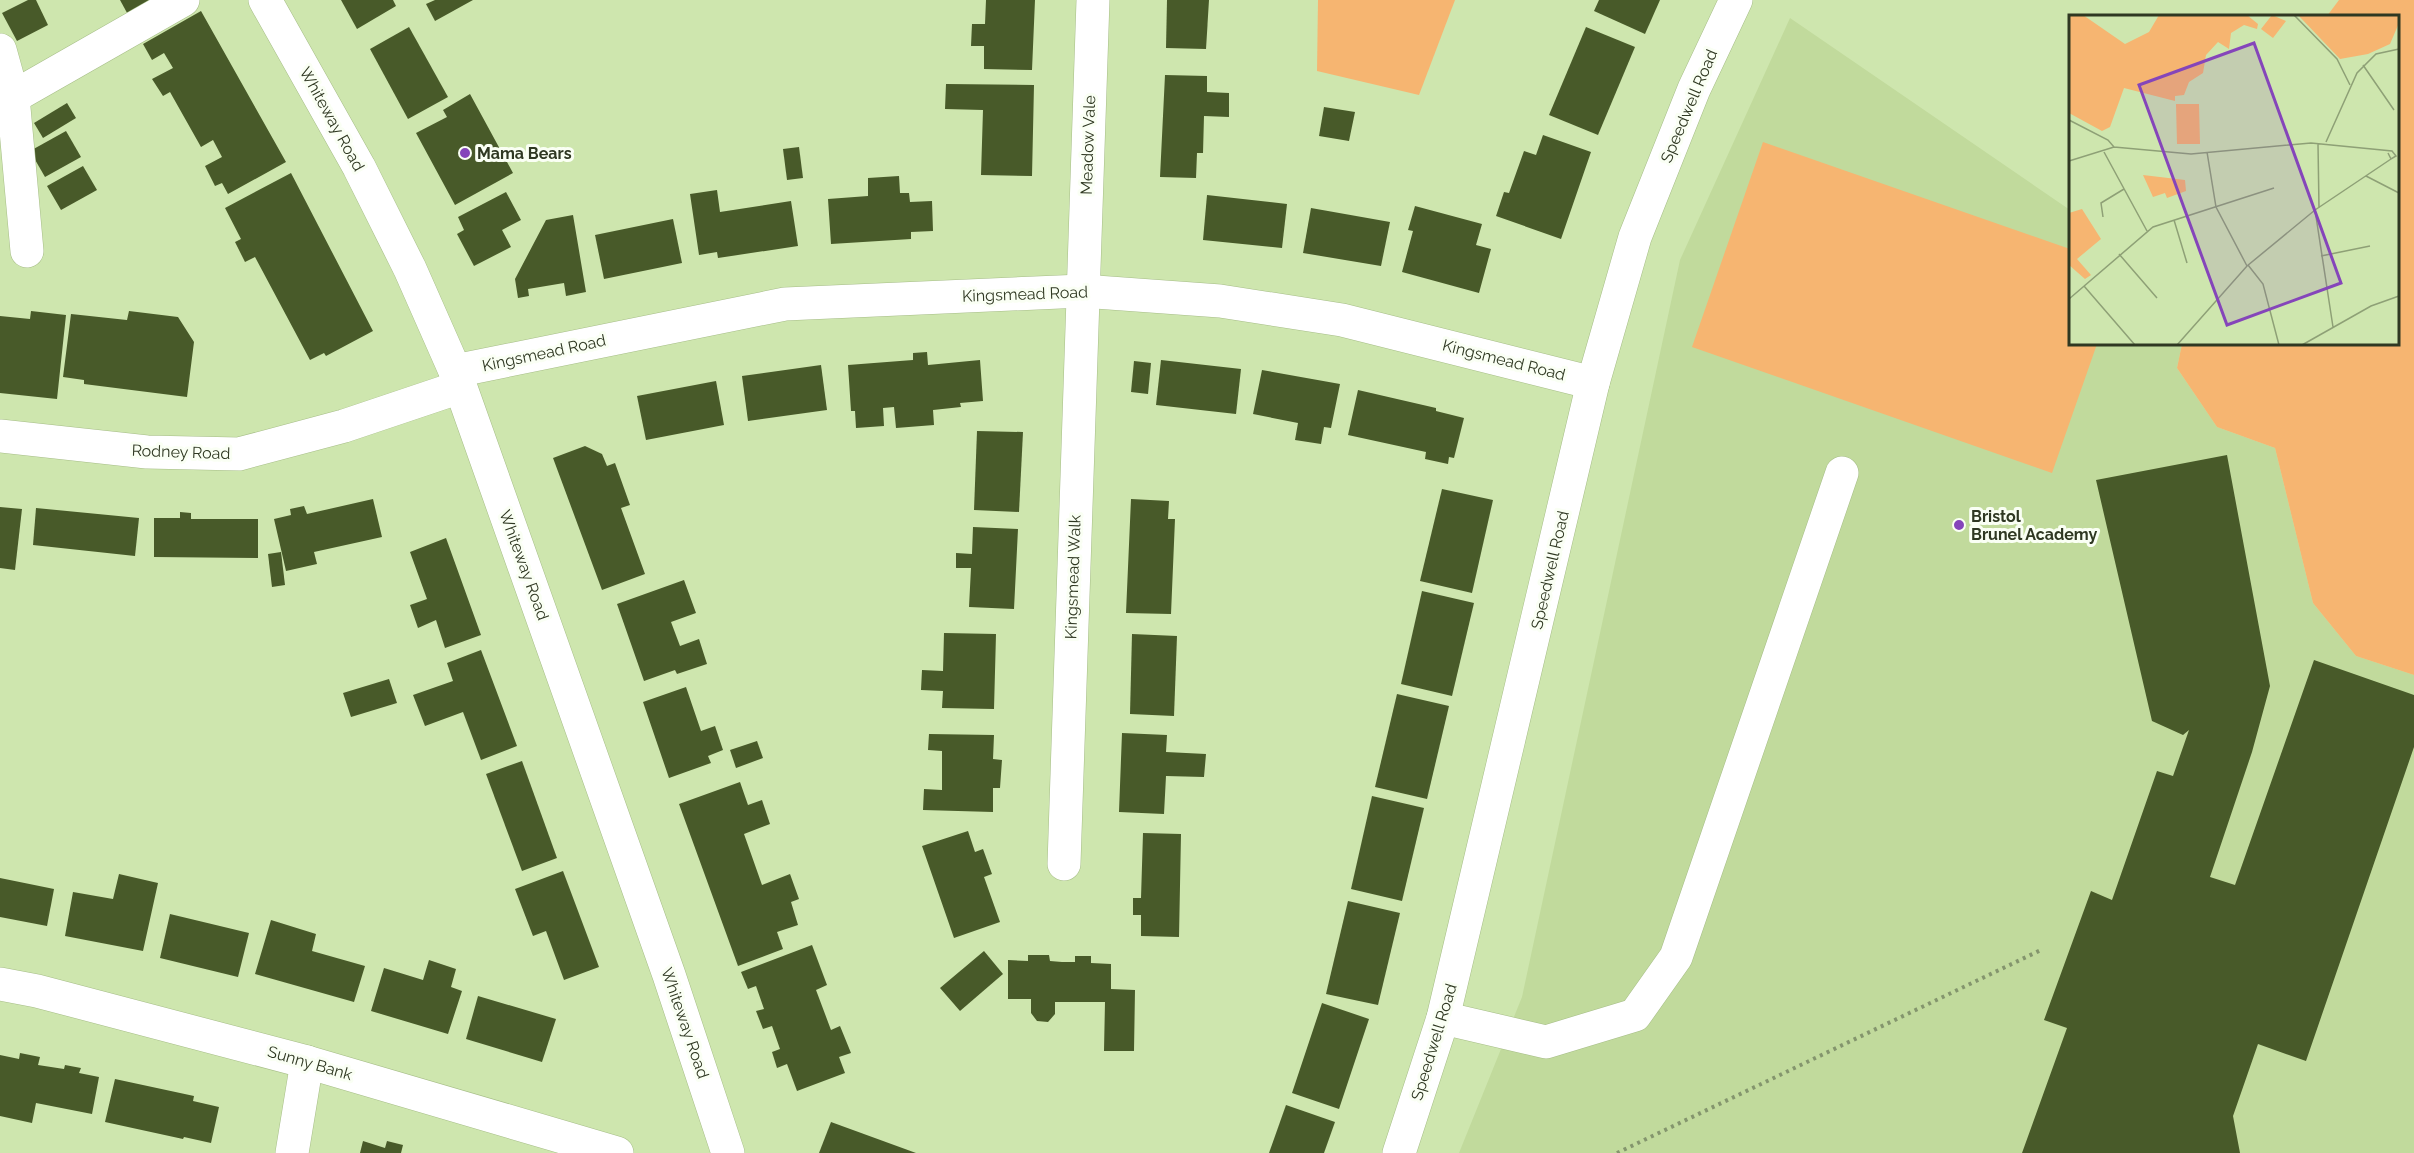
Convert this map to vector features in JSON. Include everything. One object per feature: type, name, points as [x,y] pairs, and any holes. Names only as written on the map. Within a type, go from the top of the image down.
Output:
[{"type":"street","points":[[13,97],[183,0]]},
{"type":"street","name":"Whiteway Road","points":[[265,0],[358,166],[410,269],[457,379],[669,975],[728,1153]]},
{"type":"street","name":"Meadow Vale","points":[[1082,291],[1093,0]]},
{"type":"street","name":"Speedwell Road","points":[[1399,1153],[1443,1018],[1593,382],[1635,237],[1694,89],[1736,0]]},
{"type":"street","points":[[0,50],[13,97],[27,251]]},
{"type":"street","name":"Kingsmead Road","points":[[457,379],[785,304],[1082,291],[1220,301],[1342,320],[1593,382]]},
{"type":"street","name":"Kingsmead Walk","points":[[1064,864],[1082,291]]},
{"type":"street","name":"Rodney Road","points":[[0,436],[147,452],[239,454],[345,426],[457,379]]},
{"type":"street","points":[[1443,1018],[1546,1042],[1635,1015],[1676,957],[1842,473]]},
{"type":"street","name":"Sunny Bank","points":[[0,984],[37,991],[307,1062],[616,1153]]},
{"type":"street","points":[[292,1153],[307,1062]]},
{"type":"path","points":[[1617,1153],[2043,949]]},
{"type":"shaded area","points":[[1318,0],[1455,0],[1419,95],[1317,71]]},
{"type":"shaded area","points":[[2339,0],[2414,0],[2414,675],[2356,656],[2313,603],[2275,448],[2217,427],[2177,368],[2182,345],[2399,345],[2399,15],[2328,15]]},
{"type":"shaded area","name":"Bristol Brunel Academy","points":[[1790,18],[2069,209],[2069,345],[2182,345],[2177,368],[2217,427],[2275,448],[2313,603],[2356,656],[2414,675],[2414,1153],[1459,1153],[1522,997],[1680,260]]},
{"type":"shaded area","points":[[1763,142],[2069,249],[2069,345],[2097,345],[2052,473],[1692,347]]},
{"type":"building","points":[[28,0],[36,0],[48,25],[17,41],[2,13]]},
{"type":"building","points":[[120,0],[171,0],[132,22]]},
{"type":"building","points":[[341,0],[393,0],[396,6],[357,29]]},
{"type":"building","points":[[435,0],[473,0],[435,21],[426,4]]},
{"type":"building","points":[[986,0],[1035,0],[1032,70],[984,69],[984,46],[971,46],[972,24],[985,24]]},
{"type":"building","points":[[1167,0],[1209,0],[1206,49],[1166,48]]},
{"type":"building","points":[[1599,0],[1660,0],[1645,34],[1594,11]]},
{"type":"building","points":[[201,11],[286,162],[228,194],[222,183],[215,186],[205,166],[222,157],[213,140],[201,147],[170,92],[163,96],[152,79],[173,68],[164,53],[152,60],[143,44]]},
{"type":"building","points":[[409,27],[448,97],[408,119],[370,49]]},
{"type":"building","points":[[1586,27],[1635,47],[1598,135],[1549,115]]},
{"type":"building","points":[[1165,75],[1207,76],[1207,92],[1229,93],[1229,117],[1204,116],[1203,153],[1197,153],[1196,178],[1160,177]]},
{"type":"building","points":[[946,84],[1034,85],[1032,176],[981,175],[983,110],[945,109]]},
{"type":"building","name":"Mama Bears","points":[[470,94],[513,173],[455,205],[416,133],[447,117],[443,110]]},
{"type":"building","points":[[67,103],[76,118],[43,138],[34,123]]},
{"type":"building","points":[[1324,107],[1355,112],[1349,141],[1319,136]]},
{"type":"building","points":[[66,131],[81,157],[45,177],[30,151]]},
{"type":"building","points":[[1543,135],[1591,152],[1561,239],[1496,216],[1504,192],[1509,193],[1524,151],[1536,155]]},
{"type":"building","points":[[799,147],[803,178],[787,180],[783,149]]},
{"type":"building","points":[[83,166],[97,190],[61,210],[47,186]]},
{"type":"building","points":[[291,173],[373,331],[326,356],[324,353],[310,360],[255,257],[245,262],[235,242],[241,239],[225,208]]},
{"type":"building","points":[[899,176],[900,193],[909,193],[910,202],[932,201],[933,231],[911,232],[911,239],[831,244],[828,199],[868,196],[868,178]]},
{"type":"building","points":[[717,190],[720,212],[791,201],[798,246],[718,258],[717,252],[699,255],[690,194]]},
{"type":"building","points":[[506,192],[521,220],[502,230],[511,247],[474,266],[457,234],[464,230],[458,217]]},
{"type":"building","points":[[1207,195],[1287,204],[1282,248],[1203,240]]},
{"type":"building","points":[[1415,206],[1482,224],[1476,245],[1491,249],[1479,293],[1402,272],[1413,231],[1408,230]]},
{"type":"building","points":[[1311,208],[1390,222],[1381,266],[1303,253]]},
{"type":"building","points":[[573,215],[586,292],[566,296],[564,283],[528,289],[529,296],[518,298],[515,279],[546,220]]},
{"type":"building","points":[[673,219],[682,263],[604,279],[595,235]]},
{"type":"building","points":[[31,311],[66,315],[57,399],[0,393],[0,316],[30,319]]},
{"type":"building","points":[[129,311],[178,317],[194,342],[187,397],[84,384],[84,380],[63,377],[71,314],[127,320]]},
{"type":"building","points":[[927,352],[928,365],[980,360],[983,401],[960,403],[961,407],[933,410],[934,425],[896,428],[894,407],[883,408],[884,426],[856,428],[855,411],[851,411],[848,365],[913,360],[913,353]]},
{"type":"building","points":[[1161,360],[1241,369],[1236,414],[1156,405]]},
{"type":"building","points":[[1134,361],[1151,363],[1148,394],[1131,392]]},
{"type":"building","points":[[821,365],[827,410],[748,421],[742,376]]},
{"type":"building","points":[[1262,370],[1340,384],[1331,428],[1324,427],[1321,444],[1295,440],[1298,423],[1253,414]]},
{"type":"building","points":[[716,381],[724,425],[646,440],[637,396]]},
{"type":"building","points":[[1358,390],[1436,408],[1436,411],[1464,418],[1454,458],[1449,457],[1448,464],[1425,459],[1426,452],[1348,435]]},
{"type":"building","points":[[977,431],[1023,432],[1019,512],[974,510]]},
{"type":"building","points":[[585,446],[602,454],[607,466],[615,463],[630,505],[621,508],[645,574],[602,590],[553,458]]},
{"type":"building","points":[[2227,455],[2270,686],[2252,752],[2210,877],[2235,885],[2314,660],[2414,695],[2414,747],[2306,1061],[2258,1044],[2233,1116],[2240,1153],[2022,1153],[2067,1028],[2044,1020],[2091,891],[2112,900],[2157,771],[2173,776],[2189,730],[2183,735],[2152,721],[2096,480]]},
{"type":"building","points":[[1442,489],[1493,500],[1472,593],[1420,581]]},
{"type":"building","points":[[373,499],[382,537],[314,552],[317,564],[286,571],[274,519],[291,515],[290,509],[304,506],[307,514]]},
{"type":"building","points":[[1131,499],[1169,501],[1168,519],[1175,519],[1171,614],[1126,613]]},
{"type":"building","points":[[0,507],[22,509],[15,570],[0,568]]},
{"type":"building","points":[[36,508],[139,518],[135,556],[33,545]]},
{"type":"building","points":[[180,512],[191,513],[191,519],[258,519],[258,558],[154,557],[154,518],[180,518]]},
{"type":"building","points":[[973,527],[1018,529],[1014,609],[969,607],[971,568],[956,568],[956,553],[972,554]]},
{"type":"building","points":[[446,538],[481,635],[445,648],[436,620],[418,628],[410,605],[427,599],[410,552]]},
{"type":"building","points":[[281,552],[285,585],[272,587],[268,554]]},
{"type":"building","points":[[684,580],[696,613],[671,622],[680,646],[699,639],[707,664],[677,674],[675,670],[644,681],[617,604]]},
{"type":"building","points":[[1422,591],[1474,603],[1452,696],[1401,684]]},
{"type":"building","points":[[944,633],[996,634],[994,709],[942,708],[943,691],[921,690],[922,670],[943,671]]},
{"type":"building","points":[[1132,634],[1177,636],[1174,716],[1130,714]]},
{"type":"building","points":[[481,650],[517,746],[481,760],[463,712],[425,726],[413,695],[453,681],[447,663]]},
{"type":"building","points":[[389,679],[397,703],[351,717],[343,693]]},
{"type":"building","points":[[686,687],[701,731],[715,726],[723,750],[708,756],[711,763],[669,778],[643,702]]},
{"type":"building","points":[[1397,694],[1449,706],[1427,799],[1375,787]]},
{"type":"building","points":[[1122,733],[1167,735],[1166,752],[1206,754],[1204,777],[1166,776],[1164,814],[1119,812]]},
{"type":"building","points":[[929,734],[994,735],[993,759],[1002,760],[1000,788],[993,788],[993,812],[923,810],[924,789],[942,790],[942,751],[928,750]]},
{"type":"building","points":[[757,741],[763,758],[736,768],[730,750]]},
{"type":"building","points":[[522,761],[557,858],[522,871],[486,774]]},
{"type":"building","points":[[740,782],[748,805],[762,800],[770,824],[744,834],[762,885],[790,874],[799,899],[791,902],[798,925],[777,932],[783,949],[738,966],[679,804]]},
{"type":"building","points":[[1372,796],[1424,808],[1402,901],[1351,889]]},
{"type":"building","points":[[968,831],[975,852],[983,849],[992,874],[984,877],[1000,922],[954,938],[922,846]]},
{"type":"building","points":[[1143,833],[1181,834],[1179,937],[1141,936],[1141,915],[1133,915],[1133,898],[1141,898]]},
{"type":"building","points":[[563,871],[599,967],[564,980],[546,931],[533,936],[515,889]]},
{"type":"building","points":[[119,874],[158,883],[143,951],[65,936],[73,892],[113,899]]},
{"type":"building","points":[[0,878],[54,889],[47,926],[0,917]]},
{"type":"building","points":[[1348,901],[1400,913],[1378,1005],[1326,994]]},
{"type":"building","points":[[170,914],[249,933],[238,977],[160,958]]},
{"type":"building","points":[[271,920],[316,934],[312,951],[365,966],[354,1002],[255,974]]},
{"type":"building","points":[[812,945],[827,985],[816,990],[831,1030],[840,1026],[851,1053],[839,1057],[845,1073],[797,1091],[787,1064],[777,1068],[772,1052],[780,1049],[772,1026],[763,1029],[756,1011],[764,1009],[756,986],[748,989],[741,972]]},
{"type":"building","points":[[984,951],[1003,974],[960,1011],[940,988]]},
{"type":"building","points":[[1028,955],[1049,955],[1050,961],[1062,962],[1075,962],[1075,956],[1091,956],[1091,963],[1111,964],[1111,989],[1135,990],[1134,1051],[1104,1051],[1105,1002],[1055,1002],[1055,1014],[1048,1022],[1037,1021],[1031,1013],[1031,999],[1008,999],[1008,960],[1028,961]]},
{"type":"building","points":[[429,960],[456,969],[451,987],[462,991],[448,1034],[371,1011],[384,968],[423,980]]},
{"type":"building","points":[[478,996],[556,1019],[542,1062],[466,1039]]},
{"type":"building","points":[[1322,1003],[1369,1019],[1339,1109],[1292,1093]]},
{"type":"building","points":[[20,1053],[40,1057],[38,1065],[64,1069],[65,1065],[81,1068],[79,1073],[99,1077],[92,1114],[36,1103],[32,1123],[0,1116],[0,1055],[19,1059]]},
{"type":"building","points":[[115,1079],[194,1096],[193,1101],[219,1107],[211,1143],[105,1122]]},
{"type":"building","points":[[1286,1105],[1335,1122],[1324,1153],[1269,1153]]},
{"type":"building","points":[[831,1122],[916,1153],[819,1153]]},
{"type":"building","points":[[363,1141],[385,1148],[387,1141],[403,1145],[401,1153],[360,1153]]},
{"type":"place","name":"Mama Bears","points":[[465,153]]},
{"type":"place","name":"Bristol Brunel Academy","points":[[1959,525]]}]
